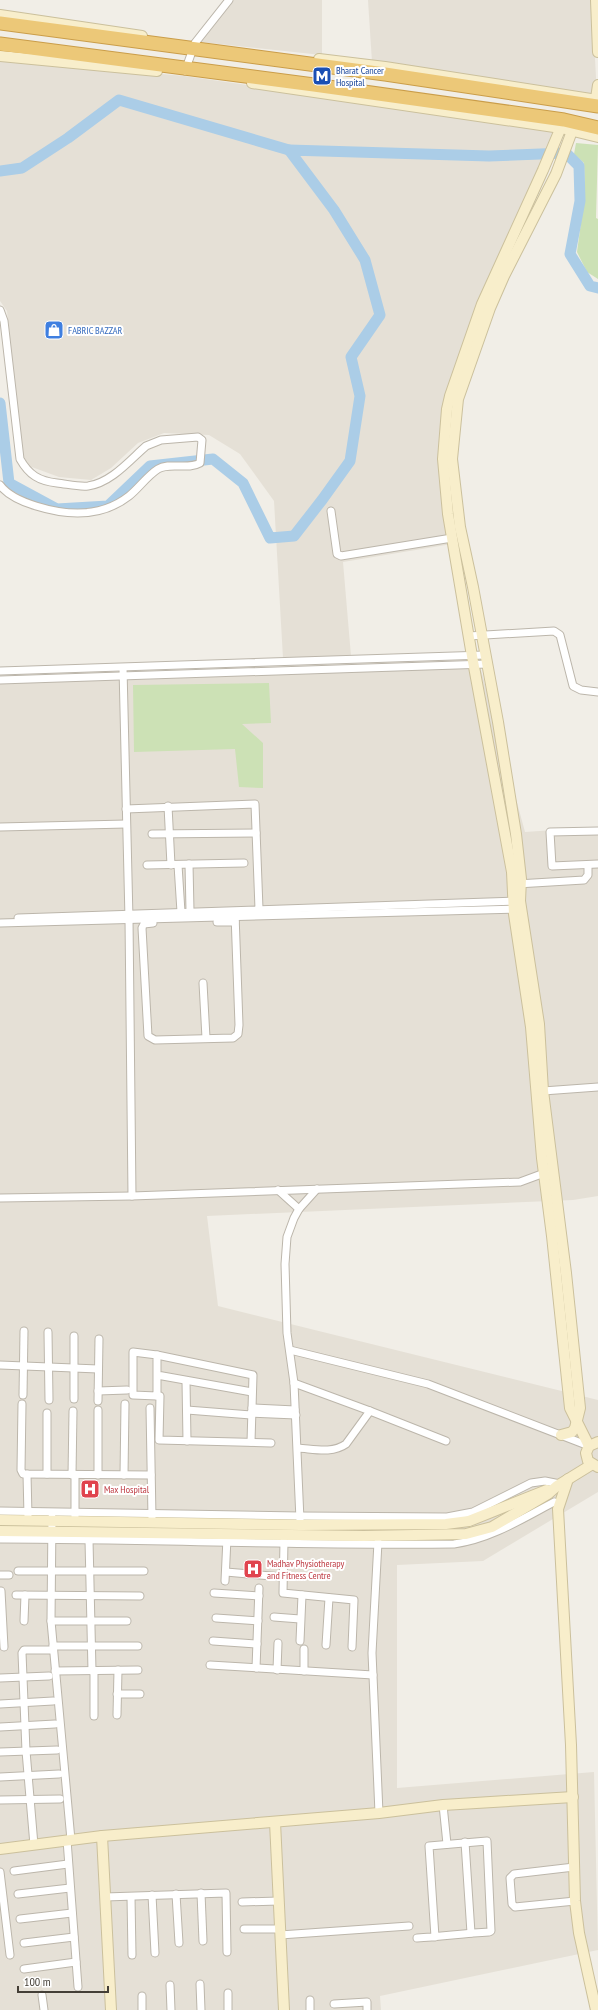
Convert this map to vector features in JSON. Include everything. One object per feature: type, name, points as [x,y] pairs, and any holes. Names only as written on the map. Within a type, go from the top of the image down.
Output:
[{"type":"highway","points":[[0,24],[194,46],[385,74],[597,102]]},
{"type":"highway","points":[[76,26],[88,35]]},
{"type":"highway","points":[[0,44],[96,60],[185,70],[567,129],[598,128]]},
{"type":"street","points":[[185,70],[194,46],[229,0]]},
{"type":"street","points":[[596,0],[598,52]]},
{"type":"street","points":[[0,14],[194,46]]},
{"type":"street","points":[[0,56],[96,60]]},
{"type":"street","points":[[597,102],[598,85]]},
{"type":"street","points":[[567,129],[598,137]]},
{"type":"street","points":[[517,884],[469,640],[452,538],[447,459],[447,410],[450,396],[482,304],[544,170],[567,129]]},
{"type":"street","points":[[548,1171],[517,905],[516,834],[473,587],[447,459],[458,398],[490,308],[504,276],[556,174],[567,129]]},
{"type":"street","points":[[0,310],[4,321],[20,459],[26,471],[32,476],[52,482],[89,486],[110,477],[146,446],[153,442],[198,437],[202,440],[200,463],[158,469],[120,502],[96,512],[78,514],[48,510],[24,502],[3,490],[0,485]]},
{"type":"street","points":[[331,511],[337,554],[341,556],[452,538]]},
{"type":"street","points":[[458,656],[469,640],[481,636],[554,631],[560,636],[573,686],[581,690],[598,692]]},
{"type":"street","points":[[0,680],[123,671],[458,656],[473,660]]},
{"type":"street","points":[[0,671],[123,671],[486,660]]},
{"type":"street","points":[[123,671],[129,917],[132,1196]]},
{"type":"street","points":[[126,809],[168,806],[255,804],[259,909]]},
{"type":"street","points":[[168,806],[169,834],[180,912]]},
{"type":"street","points":[[0,827],[126,824]]},
{"type":"street","points":[[598,831],[550,832],[552,866],[598,864]]},
{"type":"street","points":[[152,834],[256,833]]},
{"type":"street","points":[[147,865],[244,863]]},
{"type":"street","points":[[189,864],[190,911]]},
{"type":"street","points":[[517,884],[584,880],[588,875],[588,865]]},
{"type":"street","points":[[235,916],[239,1032],[233,1038],[155,1040],[148,1036],[142,928],[144,924],[235,916],[259,909],[517,905]]},
{"type":"street","points":[[0,918],[235,916],[517,905]]},
{"type":"street","points":[[517,905],[539,1024],[552,1236],[570,1408],[594,1444]]},
{"type":"street","points":[[0,923],[129,917],[190,911],[235,916]]},
{"type":"street","points":[[129,951],[143,951]]},
{"type":"street","points":[[203,984],[206,1038]]},
{"type":"street","points":[[543,1091],[598,1087]]},
{"type":"street","points":[[0,1198],[132,1196],[520,1182],[548,1171]]},
{"type":"street","points":[[300,1530],[296,1412],[287,1333],[285,1264],[288,1237],[299,1209],[317,1189]]},
{"type":"street","points":[[278,1190],[299,1209]]},
{"type":"street","points":[[23,1395],[24,1331]]},
{"type":"street","points":[[48,1332],[49,1400]]},
{"type":"street","points":[[74,1336],[74,1399]]},
{"type":"street","points":[[98,1401],[99,1339]]},
{"type":"street","points":[[290,1350],[428,1384],[561,1435],[594,1444]]},
{"type":"street","points":[[251,1442],[253,1375],[157,1355],[133,1352],[133,1395],[160,1396],[159,1440],[271,1443]]},
{"type":"street","points":[[157,1355],[157,1396]]},
{"type":"street","points":[[0,1365],[98,1369]]},
{"type":"street","points":[[157,1375],[252,1392]]},
{"type":"street","points":[[186,1381],[187,1441]]},
{"type":"street","points":[[294,1384],[370,1411],[446,1441]]},
{"type":"street","points":[[98,1391],[128,1390]]},
{"type":"street","points":[[22,1404],[21,1470],[23,1474],[151,1475]]},
{"type":"street","points":[[124,1475],[125,1404]]},
{"type":"street","points":[[150,1408],[152,1517]]},
{"type":"street","points":[[73,1410],[73,1475],[75,1517]]},
{"type":"street","points":[[98,1410],[98,1475]]},
{"type":"street","points":[[187,1410],[296,1412]]},
{"type":"street","points":[[298,1448],[332,1451],[341,1448],[346,1444],[370,1411]]},
{"type":"street","points":[[47,1412],[47,1474]]},
{"type":"street","points":[[561,1435],[572,1432],[575,1428],[576,1418]]},
{"type":"street","points":[[0,1511],[28,1516],[89,1540],[227,1538],[284,1539],[300,1530],[446,1524],[469,1521],[562,1483],[595,1466],[586,1457],[594,1444]]},
{"type":"street","points":[[26,1474],[28,1516]]},
{"type":"street","points":[[562,1483],[553,1502],[573,1797],[575,1901],[579,1933],[596,2010]]},
{"type":"street","points":[[0,1539],[52,1526],[75,1517],[152,1517],[300,1530],[378,1540],[451,1536],[479,1532],[553,1502],[562,1483]]},
{"type":"street","points":[[0,1520],[28,1516]]},
{"type":"street","points":[[52,1526],[52,1674],[69,1840],[68,1864],[78,1987]]},
{"type":"street","points":[[0,1531],[52,1526],[227,1538]]},
{"type":"street","points":[[225,1581],[227,1538]]},
{"type":"street","points":[[284,1539],[282,1577],[283,1593],[354,1601],[352,1647]]},
{"type":"street","points":[[89,1540],[94,1716]]},
{"type":"street","points":[[378,1540],[372,1653],[379,1813]]},
{"type":"street","points":[[18,1571],[144,1571]]},
{"type":"street","points":[[226,1572],[282,1577]]},
{"type":"street","points":[[0,1575],[9,1575]]},
{"type":"street","points":[[256,1668],[260,1588]]},
{"type":"street","points":[[1,1591],[4,1647]]},
{"type":"street","points":[[214,1593],[260,1596]]},
{"type":"street","points":[[16,1595],[140,1596]]},
{"type":"street","points":[[24,1621],[25,1595]]},
{"type":"street","points":[[300,1641],[302,1595]]},
{"type":"street","points":[[326,1645],[329,1598]]},
{"type":"street","points":[[274,1617],[300,1619]]},
{"type":"street","points":[[216,1618],[258,1621]]},
{"type":"street","points":[[51,1621],[127,1621]]},
{"type":"street","points":[[213,1641],[257,1644]]},
{"type":"street","points":[[277,1670],[278,1642]]},
{"type":"street","points":[[34,1845],[26,1751],[23,1651],[91,1646],[138,1646]]},
{"type":"street","points":[[304,1649],[304,1672]]},
{"type":"street","points":[[210,1665],[304,1672],[373,1675]]},
{"type":"street","points":[[117,1715],[118,1670]]},
{"type":"street","points":[[0,1678],[93,1671],[138,1670]]},
{"type":"street","points":[[117,1694],[140,1694]]},
{"type":"street","points":[[0,1704],[53,1701]]},
{"type":"street","points":[[0,1727],[55,1724]]},
{"type":"street","points":[[0,1752],[57,1750]]},
{"type":"street","points":[[0,1777],[59,1774]]},
{"type":"street","points":[[0,1850],[102,1836],[379,1813],[442,1805],[573,1797]]},
{"type":"street","points":[[0,1800],[60,1799]]},
{"type":"street","points":[[442,1805],[447,1844]]},
{"type":"street","points":[[275,1822],[284,2010]]},
{"type":"street","points":[[102,1836],[111,2010]]},
{"type":"street","points":[[416,1938],[435,1937],[489,1932],[492,1929],[487,1841],[484,1840],[432,1845],[428,1849],[435,1937]]},
{"type":"street","points":[[465,1842],[471,1933]]},
{"type":"street","points":[[14,1871],[68,1864]]},
{"type":"street","points":[[574,1867],[514,1874],[510,1878],[512,1904],[515,1906],[575,1901]]},
{"type":"street","points":[[0,1872],[10,1955]]},
{"type":"street","points":[[18,1894],[70,1888]]},
{"type":"street","points":[[105,1897],[226,1892],[227,1952]]},
{"type":"street","points":[[201,1893],[203,1941]]},
{"type":"street","points":[[176,1894],[179,1943]]},
{"type":"street","points":[[152,1895],[155,1953]]},
{"type":"street","points":[[131,1897],[132,1955]]},
{"type":"street","points":[[242,1902],[279,1901]]},
{"type":"street","points":[[20,1919],[72,1913]]},
{"type":"street","points":[[244,1929],[280,1932],[409,1926]]},
{"type":"street","points":[[24,1943],[74,1937]]},
{"type":"street","points":[[24,1969],[76,1962]]},
{"type":"street","points":[[200,1984],[201,2010]]},
{"type":"street","points":[[170,1985],[171,2010]]},
{"type":"street","points":[[228,1993],[228,2010]]},
{"type":"street","points":[[42,1995],[44,2010]]},
{"type":"street","points":[[142,1996],[142,2010]]},
{"type":"street","points":[[310,2000],[310,2010]]},
{"type":"street","points":[[334,2004],[367,2002],[368,2010]]},
{"type":"shaded area","points":[[232,0],[322,0],[322,55],[200,42]]},
{"type":"shaded area","points":[[368,0],[592,0],[596,78],[594,96],[372,62]]},
{"type":"shaded area","points":[[0,59],[184,76],[557,129],[476,304],[444,408],[452,544],[343,562],[351,656],[283,658],[274,501],[240,454],[209,435],[164,433],[138,443],[111,468],[91,480],[59,477],[29,466],[22,453],[7,311],[0,301]]},
{"type":"shaded area","points":[[480,666],[525,832],[598,827],[598,1196],[573,1200],[207,1216],[218,1306],[598,1400],[598,1492],[483,1561],[397,1565],[397,1788],[594,1772],[598,1950],[380,1996],[381,2010],[0,2010],[0,683],[132,680]]},
{"type":"green space","points":[[576,143],[598,145],[596,218],[598,219],[598,279],[587,272],[577,252],[585,193],[584,163],[574,154]]},
{"type":"green space","points":[[269,683],[271,723],[242,724],[263,743],[263,788],[239,787],[235,749],[134,752],[133,685]]},
{"type":"waterway","points":[[0,171],[22,168],[68,138],[119,100],[289,150]]},
{"type":"waterway","points":[[0,403],[9,483],[57,509],[108,506],[150,466],[213,459],[243,483],[270,538],[294,536],[350,461],[360,396],[351,357],[380,315],[365,260],[334,210],[289,150],[489,156],[566,153],[579,166],[580,201],[570,254],[590,286],[598,288]]},
{"type":"place","name":"Bharat Cancer Hospital","points":[[322,76]]},
{"type":"place","name":"FABRIC BAZZAR","points":[[54,330]]},
{"type":"place","name":"Max Hospital","points":[[90,1489]]},
{"type":"place","name":"Madhav Physiotherapy and Fitness Centre","points":[[253,1569]]}]
